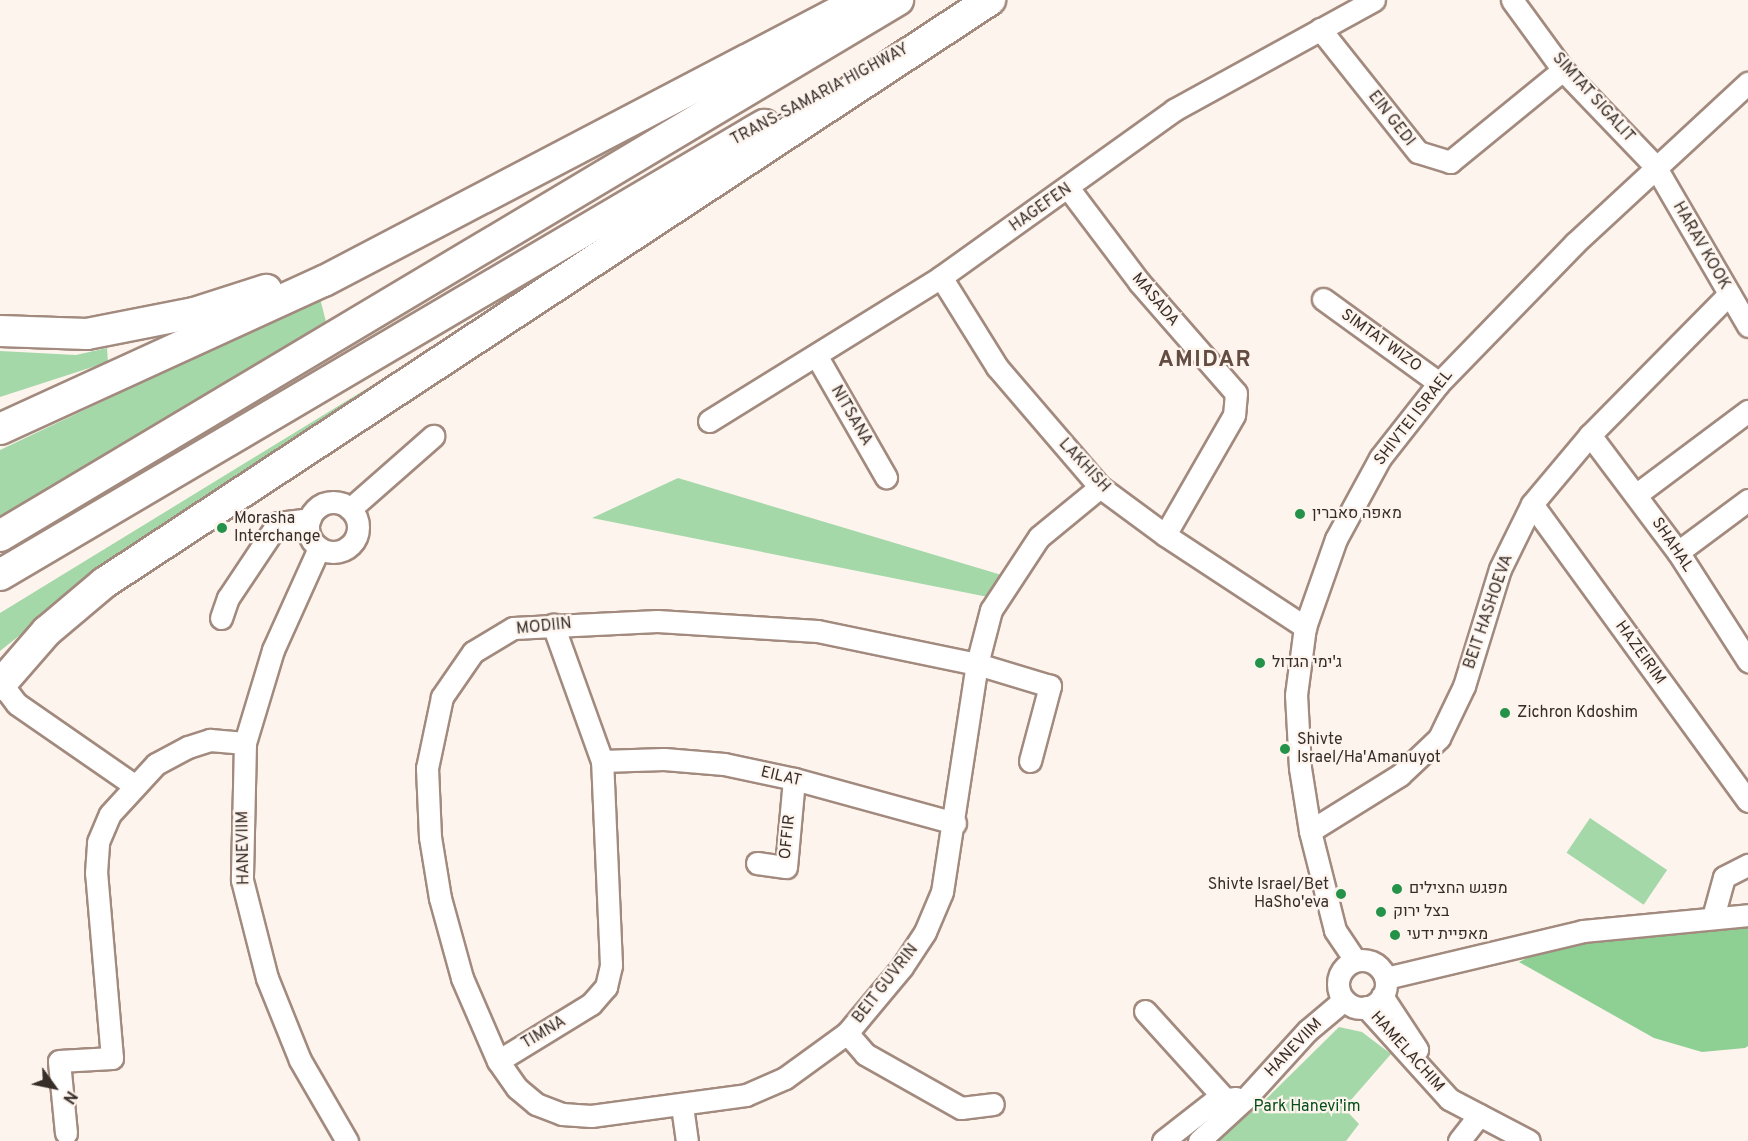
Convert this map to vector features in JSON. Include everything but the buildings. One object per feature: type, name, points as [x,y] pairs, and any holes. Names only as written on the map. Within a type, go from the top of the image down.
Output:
[{"type":"highway","points":[[0,429],[324,282],[861,0]]},
{"type":"highway","points":[[0,536],[898,0]]},
{"type":"highway","points":[[1,684],[47,631],[104,584],[940,30],[990,0]]},
{"type":"highway","name":"TRANS-SAMARIA HIGHWAY","points":[[187,467],[700,160],[940,30]]},
{"type":"highway","points":[[0,330],[87,333],[194,313],[361,253],[498,191]]},
{"type":"highway","points":[[0,407],[203,336]]},
{"type":"highway","points":[[0,575],[187,467]]},
{"type":"highway","points":[[0,598],[86,545],[187,467]]},
{"type":"street","name":"HAGEFEN","points":[[709,421],[941,277],[1069,189],[1174,110],[1374,0]]},
{"type":"street","name":"SIMTAT SIGALIT","points":[[1512,0],[1563,70],[1655,166]]},
{"type":"street","name":"EIN GEDI","points":[[1320,29],[1418,152],[1450,162],[1563,70]]},
{"type":"street","name":"SHIVTEI ISRAEL","points":[[1355,960],[1335,930],[1310,831],[1300,768],[1296,695],[1305,627],[1336,539],[1380,458],[1439,382],[1511,305],[1655,166],[1748,83]]},
{"type":"street","name":"HARAV KOOK","points":[[1655,166],[1748,326]]},
{"type":"street","name":"MASADA","points":[[1069,189],[1139,282],[1236,393],[1234,415],[1165,535]]},
{"type":"street","name":"LAKHISH","points":[[941,277],[997,368],[1100,487],[1165,535],[1305,627]]},
{"type":"street","name":"BEIT HASHOEVA","points":[[1310,831],[1377,790],[1427,753],[1450,719],[1500,569],[1532,504],[1590,435],[1730,294]]},
{"type":"street","name":"SIMTAT WIZO","points":[[1323,299],[1439,382]]},
{"type":"street","name":"NITSANA","points":[[816,355],[886,477]]},
{"type":"street","points":[[1637,494],[1748,411]]},
{"type":"street","name":"SHAHAL","points":[[1590,435],[1637,494],[1678,552],[1748,661]]},
{"type":"street","points":[[350,509],[433,436]]},
{"type":"street","name":"BEIT GUVRIN","points":[[498,1061],[517,1088],[536,1104],[562,1114],[591,1116],[682,1106],[746,1095],[785,1078],[847,1033],[902,967],[925,932],[942,892],[955,823],[977,664],[991,610],[1039,537],[1100,487]]},
{"type":"street","points":[[1678,552],[1748,500]]},
{"type":"street","points":[[221,618],[228,598],[278,523],[310,519],[327,503],[350,509],[358,523],[350,546],[335,552],[319,548],[309,535],[310,519]]},
{"type":"street","name":"HAZEIRIM","points":[[1532,504],[1748,801]]},
{"type":"street","name":"HANEVIIM","points":[[319,548],[273,650],[245,743],[242,880],[267,978],[300,1060],[347,1141]]},
{"type":"street","name":"MODIIN","points":[[498,1061],[462,978],[440,898],[430,837],[427,768],[442,697],[473,652],[513,628],[657,621],[818,631],[977,664],[1050,686],[1030,761]]},
{"type":"street","points":[[553,625],[602,761]]},
{"type":"street","points":[[1,684],[17,704],[134,785]]},
{"type":"street","points":[[66,1133],[59,1061],[111,1058],[96,873],[98,842],[110,814],[134,785],[156,764],[188,747],[210,740],[245,743]]},
{"type":"street","name":"EILAT","points":[[602,761],[664,759],[724,764],[794,779],[955,823]]},
{"type":"street","name":"TIMNA","points":[[498,1061],[591,1004],[606,987],[611,965],[602,761]]},
{"type":"street","name":"OFFIR","points":[[757,863],[786,867],[794,779]]},
{"type":"street","points":[[1713,917],[1724,877],[1748,865]]},
{"type":"street","points":[[1355,960],[1338,979],[1344,1000],[1378,994],[1583,931],[1748,915]]},
{"type":"street","name":"HAMELACHIM","points":[[1355,960],[1374,963],[1378,994],[1449,1099],[1529,1141]]},
{"type":"street","name":"HANEVIIM","points":[[1199,1141],[1246,1098],[1307,1031],[1344,1000]]},
{"type":"street","points":[[1145,1011],[1224,1098]]},
{"type":"street","points":[[847,1033],[865,1054],[961,1108],[993,1104]]},
{"type":"street","points":[[1163,1141],[1214,1101],[1224,1098],[1246,1098]]},
{"type":"street","points":[[682,1106],[687,1141]]},
{"type":"street","points":[[1458,1141],[1479,1115]]},
{"type":"green space","points":[[320,298],[327,326],[0,517],[0,450]]},
{"type":"green space","points":[[107,348],[108,362],[0,397],[0,351],[76,355]]},
{"type":"green space","points":[[402,367],[406,377],[78,589],[0,651],[0,613]]},
{"type":"green space","points":[[678,478],[1005,576],[988,597],[592,518]]},
{"type":"green space","points":[[1590,818],[1667,870],[1644,905],[1567,853]]},
{"type":"green space","points":[[1748,924],[1748,1046],[1745,1048],[1702,1052],[1654,1038],[1519,962],[1545,949],[1691,926]]},
{"type":"green space","name":"Park Hanevi'im","points":[[1339,1027],[1362,1032],[1391,1054],[1344,1108],[1359,1124],[1346,1141],[1216,1141],[1261,1104]]},
{"type":"place","name":"מאפה סאברין","points":[[1300,514]]},
{"type":"place","name":"Morasha Interchange","points":[[222,528]]},
{"type":"place","name":"ג'ימי הגדול","points":[[1260,663]]},
{"type":"place","name":"Zichron Kdoshim","points":[[1505,713]]},
{"type":"place","name":"Shivte Israel/Ha'Amanuyot","points":[[1285,749]]},
{"type":"place","name":"מפגש החצילים","points":[[1397,889]]},
{"type":"place","name":"Shivte Israel/Bet HaSho'eva","points":[[1341,894]]},
{"type":"place","name":"בצל ירוק","points":[[1381,912]]},
{"type":"place","name":"מאפיית ידעי","points":[[1395,935]]},
{"type":"district","name":"AMIDAR","points":[[1205,361]]}]
